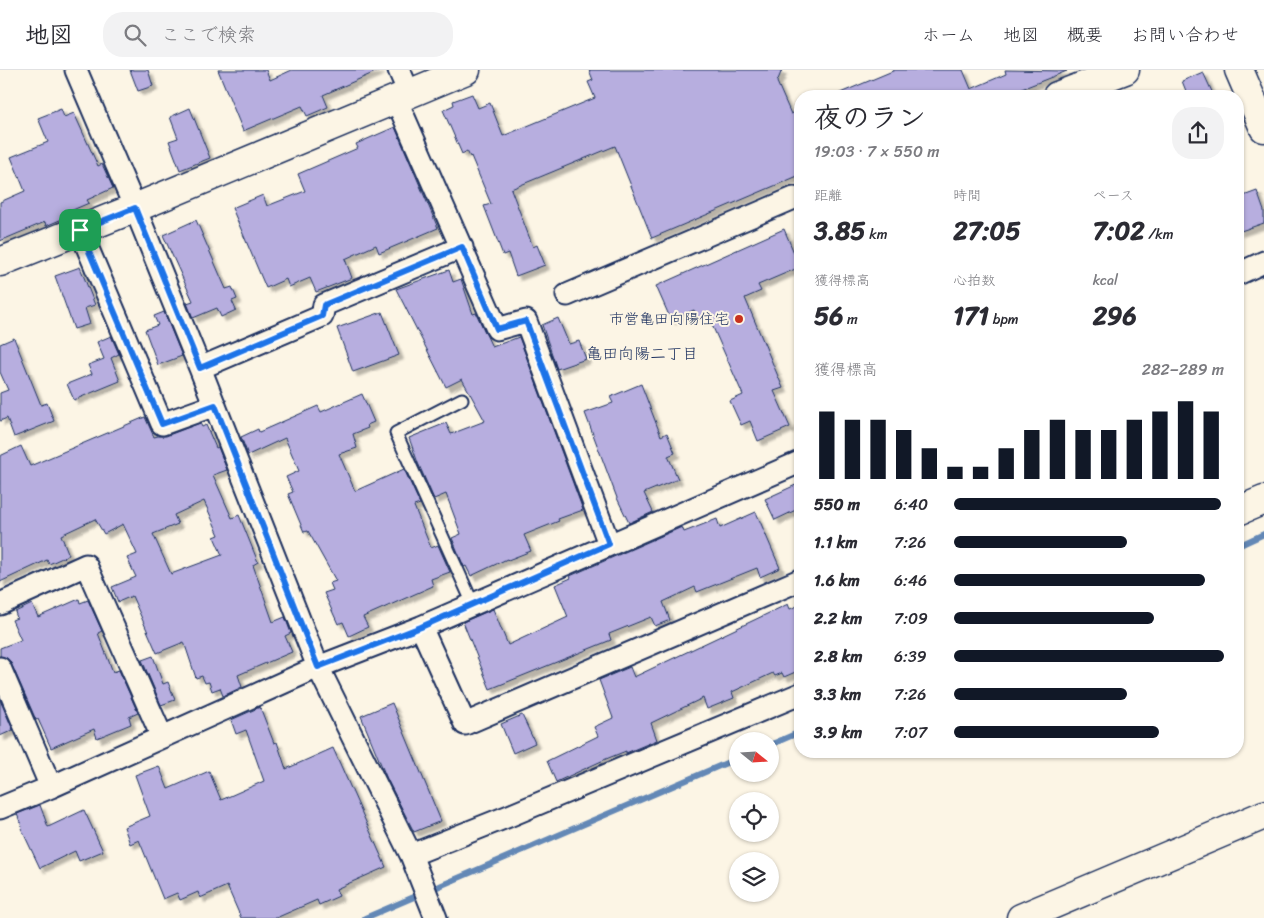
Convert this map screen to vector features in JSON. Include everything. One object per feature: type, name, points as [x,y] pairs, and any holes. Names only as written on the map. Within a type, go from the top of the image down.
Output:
[{"type":"street","points":[[76,70],[135,208],[215,405],[318,667],[411,855],[436,918]]},
{"type":"street","points":[[0,262],[135,208],[401,88],[466,70]]},
{"type":"street","points":[[1073,90],[1125,70]]},
{"type":"street","points":[[1239,70],[1264,128]]},
{"type":"street","points":[[401,88],[462,247],[497,329],[526,321],[609,544]]},
{"type":"street","points":[[567,295],[794,204]]},
{"type":"street","points":[[80,230],[162,424],[215,405]]},
{"type":"street","points":[[200,368],[322,316],[324,305],[462,247]]},
{"type":"street","points":[[1244,271],[1264,262]]},
{"type":"street","points":[[0,808],[318,667],[421,627],[794,465]]},
{"type":"street","points":[[1244,508],[1264,500]]},
{"type":"street","points":[[0,604],[86,565],[162,737]]},
{"type":"street","points":[[421,627],[464,724],[794,583]]},
{"type":"street","points":[[0,668],[51,787]]},
{"type":"street","points":[[411,855],[794,697]]},
{"type":"street","points":[[1021,918],[1264,815]]},
{"type":"lane","points":[[462,399],[396,433],[473,604]]},
{"type":"building","points":[[130,70],[148,70],[153,86],[138,91]]},
{"type":"building","points":[[218,70],[266,70],[270,80],[292,70],[380,70],[323,95],[328,107],[307,116],[302,106],[243,131]]},
{"type":"building","points":[[589,70],[782,70],[777,82],[791,114],[794,113],[794,178],[652,238],[615,146],[511,189],[533,247],[537,245],[545,265],[516,276],[508,253],[503,255],[484,206],[491,204],[471,156],[467,151],[462,154],[443,110],[454,105],[453,101],[472,94],[478,108],[490,103],[503,136],[595,98],[588,82],[593,80]]},
{"type":"building","points":[[895,70],[963,70],[971,89],[1006,74],[1005,70],[1067,71],[1019,90],[847,90]]},
{"type":"building","points":[[1203,72],[1211,90],[1186,90],[1182,81]]},
{"type":"building","points":[[190,108],[210,158],[180,170],[169,141],[178,138],[170,117]]},
{"type":"building","points":[[61,109],[64,117],[74,113],[98,166],[102,164],[113,188],[87,200],[89,203],[68,212],[69,216],[46,226],[45,222],[0,241],[0,202],[25,191],[11,157],[48,142],[38,118]]},
{"type":"building","points":[[395,127],[438,228],[379,253],[376,245],[345,259],[352,278],[316,292],[310,278],[289,287],[286,279],[266,288],[232,208],[263,195],[267,206],[305,191],[298,174],[358,148],[356,144]]},
{"type":"building","points":[[1257,191],[1264,211],[1264,223],[1244,230],[1244,196]]},
{"type":"building","points":[[196,220],[226,289],[232,287],[237,299],[232,301],[236,310],[221,317],[217,308],[193,318],[187,303],[193,301],[163,235]]},
{"type":"building","name":"市営亀田向陽住宅","points":[[784,229],[794,253],[794,270],[758,285],[761,291],[745,298],[783,388],[774,391],[790,427],[758,441],[750,421],[741,425],[730,401],[743,395],[708,316],[699,320],[694,310],[671,320],[656,286]]},
{"type":"building","points":[[80,267],[95,305],[85,308],[90,324],[74,329],[55,276]]},
{"type":"building","points":[[449,270],[453,282],[461,279],[473,314],[476,313],[492,347],[519,337],[583,510],[524,535],[531,551],[507,559],[471,576],[466,566],[464,567],[452,538],[461,534],[446,494],[434,499],[409,438],[446,423],[451,434],[485,421],[462,379],[446,387],[396,289]]},
{"type":"building","points":[[164,312],[182,356],[158,365],[145,330],[158,325],[154,316]]},
{"type":"building","points":[[382,312],[399,355],[353,372],[337,328]]},
{"type":"building","points":[[558,318],[569,344],[579,341],[586,359],[557,369],[542,325]]},
{"type":"building","points":[[111,336],[119,354],[111,358],[120,381],[74,400],[67,384],[92,374],[88,365],[104,359],[97,342]]},
{"type":"building","points":[[14,338],[41,405],[47,403],[54,421],[14,437],[7,418],[0,421],[0,393],[8,390],[0,372],[0,344]]},
{"type":"building","points":[[641,384],[661,436],[667,433],[675,453],[668,456],[678,479],[644,493],[653,512],[629,523],[617,498],[585,413],[613,403],[610,397]]},
{"type":"building","points":[[362,394],[374,422],[367,425],[368,428],[353,434],[357,448],[339,454],[355,491],[404,469],[420,504],[414,506],[431,548],[438,545],[450,572],[431,579],[433,586],[363,617],[368,627],[349,636],[343,622],[338,624],[324,593],[333,590],[330,583],[336,581],[308,531],[304,532],[288,494],[293,492],[286,477],[299,471],[285,438],[248,455],[241,437],[258,429],[259,432],[318,406],[321,412]]},
{"type":"building","points":[[145,417],[154,437],[166,436],[200,423],[202,427],[206,425],[216,448],[218,447],[227,470],[213,475],[232,518],[239,515],[258,562],[253,565],[273,622],[285,617],[291,633],[285,636],[292,652],[238,675],[242,687],[223,696],[220,688],[212,691],[209,682],[205,683],[202,676],[196,678],[184,642],[157,653],[132,596],[118,602],[112,587],[136,577],[127,558],[137,554],[123,524],[104,534],[95,519],[61,535],[69,555],[49,564],[47,560],[0,582],[0,456],[21,446],[30,466]],"holes":[[[204,501],[219,535],[214,537],[222,555],[171,574],[153,534],[178,524],[174,515]]]},
{"type":"building","points":[[794,486],[794,511],[775,520],[765,499]]},
{"type":"building","points":[[756,512],[780,568],[760,577],[757,568],[697,592],[695,587],[663,602],[670,620],[655,626],[651,617],[609,634],[611,640],[490,689],[463,622],[493,609],[508,645],[568,617],[555,585],[571,578],[570,576],[682,527],[684,532],[717,519],[720,528]]},
{"type":"building","points":[[79,599],[80,603],[88,600],[102,631],[98,633],[113,672],[119,670],[138,713],[129,717],[131,724],[97,738],[94,729],[51,748],[38,719],[36,720],[11,663],[7,658],[0,656],[0,648],[21,640],[12,620],[17,618],[15,612],[32,604],[38,617]]},
{"type":"building","points":[[788,604],[790,609],[794,607],[794,673],[784,677],[782,673],[775,676],[773,673],[732,692],[734,698],[707,709],[703,698],[651,723],[657,740],[606,759],[556,782],[547,761],[598,736],[594,727],[613,718],[599,680],[630,667],[634,677]]},
{"type":"building","points":[[153,656],[163,684],[168,682],[175,700],[161,705],[142,660]]},
{"type":"building","points":[[0,700],[13,730],[0,736]]},
{"type":"building","points":[[392,703],[441,821],[414,832],[387,779],[361,716]]},
{"type":"building","points":[[260,707],[274,743],[277,742],[286,769],[333,748],[386,867],[336,889],[339,896],[319,905],[317,900],[276,918],[241,918],[227,886],[200,898],[198,892],[180,900],[177,893],[163,899],[139,840],[130,844],[124,827],[150,816],[135,775],[159,766],[168,789],[209,771],[221,800],[264,781],[246,730],[236,734],[231,720]]},
{"type":"building","points":[[522,715],[535,743],[513,753],[501,724]]},
{"type":"building","points":[[40,805],[48,827],[84,810],[103,851],[79,861],[75,851],[40,868],[21,828],[17,814]]},
{"type":"waterway","points":[[1244,543],[1264,534]]},
{"type":"waterway","points":[[779,741],[794,735]]},
{"type":"waterway","points":[[365,918],[729,762]]},
{"type":"place","name":"市営亀田向陽住宅","points":[[739,319]]},
{"type":"district","name":"亀田向陽二丁目","points":[[642,353]]},
{"type":"route","points":[[135,208],[200,368],[322,316],[324,305],[462,247],[497,329],[526,321],[609,544],[421,627],[318,667],[215,405],[162,424],[80,230],[135,208]]}]
